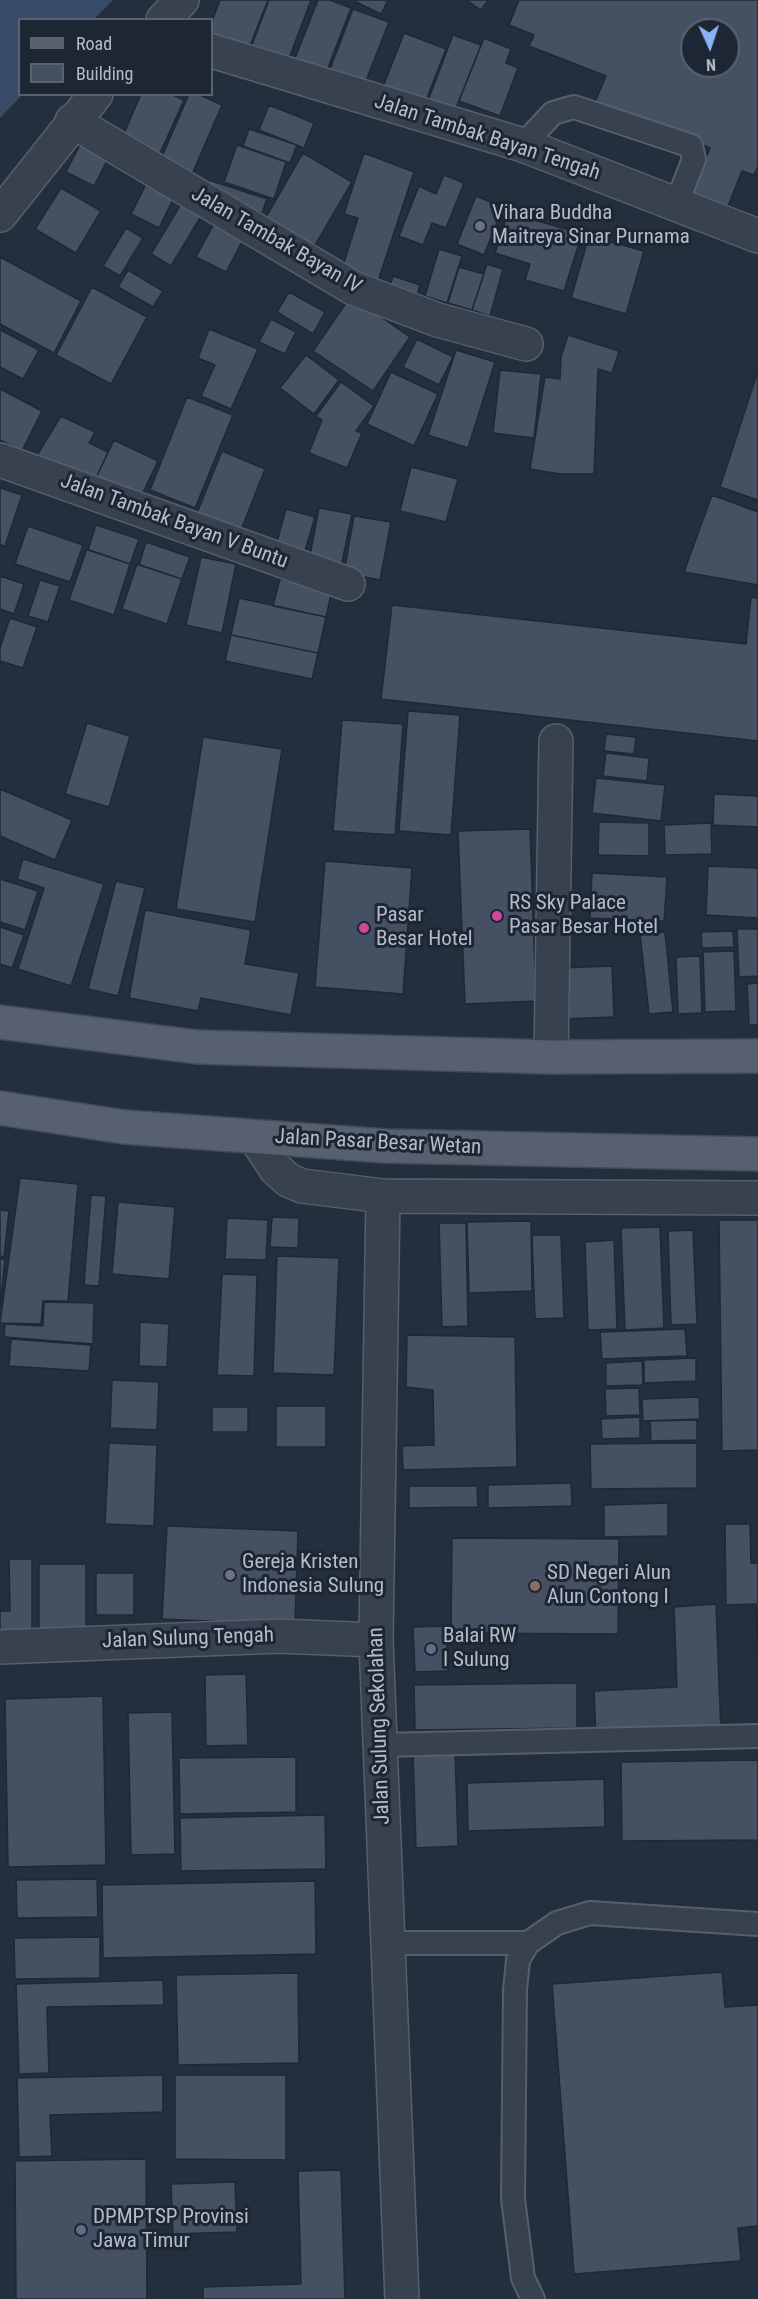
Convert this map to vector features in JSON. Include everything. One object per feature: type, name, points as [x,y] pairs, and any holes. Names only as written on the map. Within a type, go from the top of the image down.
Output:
[{"type":"main road","points":[[0,1022],[197,1047],[551,1057],[758,1056]]},
{"type":"main road","name":"Jalan Pasar Besar Wetan","points":[[0,1108],[124,1127],[386,1146],[758,1154]]},
{"type":"street","points":[[165,18],[182,0]]},
{"type":"street","name":"Jalan Tambak Bayan Tengah","points":[[213,51],[523,145],[758,236]]},
{"type":"street","points":[[0,215],[72,121],[94,96]]},
{"type":"street","name":"Jalan Tambak Bayan IV","points":[[72,121],[353,288],[438,320],[526,344]]},
{"type":"street","name":"Jalan Tambak Bayan V Buntu","points":[[0,460],[348,584]]},
{"type":"street","points":[[551,1057],[556,741]]},
{"type":"street","points":[[255,1137],[276,1169],[288,1180],[302,1186],[384,1196],[758,1198]]},
{"type":"street","name":"Jalan Sulung Sekolahan","points":[[384,1196],[376,1640],[402,2299]]},
{"type":"street","name":"Jalan Sulung Tengah","points":[[0,1647],[280,1636],[376,1640]]},
{"type":"lane","points":[[523,145],[552,113],[574,107],[691,146],[694,159],[676,205]]},
{"type":"lane","points":[[380,1744],[758,1736]]},
{"type":"lane","points":[[533,2299],[524,2278],[513,2199],[515,1990],[518,1959],[528,1943],[557,1923],[590,1913],[758,1924]]},
{"type":"lane","points":[[388,1944],[528,1943]]},
{"type":"water","points":[[0,0],[113,0],[95,18],[18,18],[18,96],[21,96],[0,118]]},
{"type":"building","points":[[220,0],[268,0],[247,53],[213,40],[213,18]]},
{"type":"building","points":[[269,0],[311,0],[285,69],[248,55]]},
{"type":"building","points":[[318,0],[330,0],[351,8],[324,78],[292,66]]},
{"type":"building","points":[[357,0],[388,0],[381,14],[356,2]]},
{"type":"building","points":[[466,0],[488,0],[481,10]]},
{"type":"building","points":[[519,0],[758,0],[758,166],[754,175],[742,171],[726,211],[690,197],[710,148],[595,102],[606,76],[529,46],[534,35],[509,25]]},
{"type":"building","points":[[353,9],[389,22],[362,91],[327,77]]},
{"type":"building","points":[[404,33],[446,49],[423,108],[381,92]]},
{"type":"building","points":[[453,35],[481,45],[454,113],[427,103]]},
{"type":"building","points":[[484,38],[511,49],[506,63],[518,68],[500,116],[459,101]]},
{"type":"building","points":[[140,96],[175,96],[184,100],[157,160],[119,145]]},
{"type":"building","points":[[188,96],[202,96],[222,105],[190,179],[158,166]]},
{"type":"building","points":[[269,105],[314,123],[304,148],[259,130]]},
{"type":"building","points":[[249,129],[297,145],[290,163],[243,146]]},
{"type":"building","points":[[83,139],[111,153],[94,186],[66,172]]},
{"type":"building","points":[[237,145],[286,162],[274,199],[224,182]]},
{"type":"building","points":[[303,153],[352,182],[314,247],[265,219]]},
{"type":"building","points":[[364,153],[414,172],[377,284],[341,272],[358,218],[344,214]]},
{"type":"building","points":[[444,175],[464,183],[446,228],[432,223],[423,245],[399,236],[419,186],[436,194]]},
{"type":"building","points":[[150,176],[178,189],[159,228],[131,214]]},
{"type":"building","points":[[209,180],[267,199],[262,213],[205,194]]},
{"type":"building","points":[[61,188],[101,211],[76,253],[35,229]]},
{"type":"building","name":"Vihara Buddha Maitreya Sinar Purnama","points":[[476,196],[503,207],[484,255],[457,244]]},
{"type":"building","points":[[181,204],[201,216],[171,266],[151,254]]},
{"type":"building","points":[[508,212],[582,234],[564,291],[525,280],[530,264],[495,253]]},
{"type":"building","points":[[216,220],[245,236],[226,272],[196,257]]},
{"type":"building","points":[[126,228],[143,238],[120,276],[103,266]]},
{"type":"building","points":[[589,236],[644,251],[626,314],[571,298]]},
{"type":"building","points":[[439,249],[462,256],[447,303],[425,296]]},
{"type":"building","points":[[0,257],[81,301],[54,353],[0,324]]},
{"type":"building","points":[[487,264],[503,269],[490,316],[472,310]]},
{"type":"building","points":[[459,267],[484,274],[472,310],[448,303]]},
{"type":"building","points":[[128,270],[163,291],[153,307],[118,287]]},
{"type":"building","points":[[393,276],[420,285],[414,306],[386,298]]},
{"type":"building","points":[[92,287],[147,317],[111,384],[56,355]]},
{"type":"building","points":[[289,292],[325,312],[313,334],[277,312]]},
{"type":"building","points":[[351,296],[410,337],[373,391],[313,351]]},
{"type":"building","points":[[271,319],[296,332],[285,354],[259,342]]},
{"type":"building","points":[[209,329],[258,349],[231,409],[201,396],[215,365],[198,358]]},
{"type":"building","points":[[0,330],[39,350],[23,379],[0,367]]},
{"type":"building","points":[[568,335],[619,351],[612,373],[598,369],[594,474],[560,474],[530,469],[545,377],[560,379],[561,357]]},
{"type":"building","points":[[417,339],[453,357],[439,385],[403,367]]},
{"type":"building","points":[[456,350],[495,362],[468,448],[428,435]]},
{"type":"building","points":[[306,355],[339,380],[314,414],[280,388]]},
{"type":"building","points":[[500,370],[541,374],[534,438],[493,433]]},
{"type":"building","points":[[758,371],[758,500],[720,487]]},
{"type":"building","points":[[391,372],[438,394],[414,446],[367,424]]},
{"type":"building","points":[[341,382],[374,406],[356,431],[362,433],[347,468],[309,453],[322,420],[316,416]]},
{"type":"building","points":[[0,389],[42,411],[22,451],[0,440]]},
{"type":"building","points":[[187,397],[233,415],[195,508],[150,490]]},
{"type":"building","points":[[61,416],[95,432],[89,443],[108,452],[94,482],[36,457]]},
{"type":"building","points":[[114,440],[158,461],[138,503],[94,482]]},
{"type":"building","points":[[222,451],[265,469],[241,530],[197,513]]},
{"type":"building","points":[[411,467],[458,479],[446,522],[400,511]]},
{"type":"building","points":[[0,488],[22,495],[5,546],[0,545]]},
{"type":"building","points":[[712,495],[758,512],[758,585],[684,572]]},
{"type":"building","points":[[319,508],[352,514],[340,572],[308,566]]},
{"type":"building","points":[[286,509],[315,517],[302,561],[274,552]]},
{"type":"building","points":[[354,516],[391,522],[380,580],[344,573]]},
{"type":"building","points":[[96,525],[139,539],[130,564],[88,550]]},
{"type":"building","points":[[28,526],[83,545],[70,582],[15,564]]},
{"type":"building","points":[[146,542],[190,557],[182,579],[139,565]]},
{"type":"building","points":[[87,549],[130,564],[114,615],[69,600]]},
{"type":"building","points":[[201,557],[236,564],[222,633],[186,625]]},
{"type":"building","points":[[137,564],[182,579],[167,624],[122,609]]},
{"type":"building","points":[[0,576],[24,584],[14,614],[0,609]]},
{"type":"building","points":[[280,579],[332,590],[326,617],[273,606]]},
{"type":"building","points":[[40,580],[60,586],[48,622],[28,616]]},
{"type":"building","points":[[751,597],[758,598],[758,741],[381,699],[392,605],[746,644]]},
{"type":"building","points":[[239,598],[326,617],[318,653],[231,635]]},
{"type":"building","points":[[10,618],[37,627],[23,668],[0,661],[0,648]]},
{"type":"building","points":[[231,635],[318,653],[312,679],[225,661]]},
{"type":"building","points":[[408,711],[460,715],[451,835],[399,831]]},
{"type":"building","points":[[342,720],[403,724],[395,835],[333,831]]},
{"type":"building","points":[[87,723],[130,736],[109,807],[65,794]]},
{"type":"building","points":[[606,734],[636,737],[634,754],[604,751]]},
{"type":"building","points":[[203,737],[282,749],[255,922],[176,909]]},
{"type":"building","points":[[606,753],[649,758],[647,781],[603,776]]},
{"type":"building","points":[[596,778],[665,785],[661,821],[592,813]]},
{"type":"building","points":[[0,789],[72,820],[55,860],[0,836]]},
{"type":"building","points":[[714,794],[758,796],[758,827],[713,825]]},
{"type":"building","points":[[599,822],[649,823],[649,856],[598,855]]},
{"type":"building","points":[[711,823],[712,854],[665,855],[664,825]]},
{"type":"building","name":"RS Sky Palace Pasar Besar Hotel","points":[[530,829],[536,1001],[465,1004],[458,831]]},
{"type":"building","points":[[23,859],[104,884],[71,986],[18,969],[44,888],[17,879]]},
{"type":"building","name":"Pasar Besar Hotel","points":[[325,861],[412,868],[403,994],[315,987]]},
{"type":"building","points":[[708,866],[758,868],[758,918],[706,915]]},
{"type":"building","points":[[592,873],[667,877],[664,921],[590,918]]},
{"type":"building","points":[[0,879],[38,891],[25,930],[0,922]]},
{"type":"building","points":[[116,881],[145,888],[118,996],[88,989]]},
{"type":"building","points":[[145,910],[251,930],[245,964],[299,973],[291,1015],[201,998],[198,1011],[129,998]]},
{"type":"building","points":[[0,927],[24,935],[12,968],[0,964]]},
{"type":"building","points":[[737,929],[758,929],[758,976],[739,977]]},
{"type":"building","points":[[733,931],[734,947],[702,948],[701,932]]},
{"type":"building","points":[[665,932],[673,1012],[649,1014],[640,934]]},
{"type":"building","points":[[734,951],[736,1011],[705,1012],[703,952]]},
{"type":"building","points":[[700,956],[702,1013],[678,1014],[676,957]]},
{"type":"building","points":[[612,966],[614,1017],[562,1019],[560,968]]},
{"type":"building","points":[[758,983],[758,1025],[749,1025],[747,984]]},
{"type":"building","points":[[20,1178],[78,1184],[68,1301],[43,1301],[41,1324],[0,1323]]},
{"type":"building","points":[[91,1195],[106,1196],[99,1286],[84,1285]]},
{"type":"building","points":[[118,1202],[175,1207],[169,1279],[112,1274]]},
{"type":"building","points":[[0,1210],[9,1211],[4,1257],[0,1256]]},
{"type":"building","points":[[272,1217],[299,1218],[298,1248],[270,1247]]},
{"type":"building","points":[[227,1218],[268,1220],[266,1260],[225,1259]]},
{"type":"building","points":[[719,1220],[758,1220],[758,1450],[722,1451]]},
{"type":"building","points":[[531,1221],[532,1291],[469,1293],[467,1222]]},
{"type":"building","points":[[439,1223],[466,1223],[468,1326],[442,1327]]},
{"type":"building","points":[[660,1227],[664,1328],[625,1330],[621,1228]]},
{"type":"building","points":[[693,1230],[697,1324],[671,1325],[668,1231]]},
{"type":"building","points":[[532,1235],[561,1235],[564,1318],[535,1319]]},
{"type":"building","points":[[614,1240],[617,1329],[588,1330],[585,1242]]},
{"type":"building","points":[[277,1256],[339,1258],[334,1375],[273,1373]]},
{"type":"building","points":[[0,1259],[5,1259],[0,1307]]},
{"type":"building","points":[[222,1274],[257,1275],[254,1376],[217,1375]]},
{"type":"building","points":[[44,1302],[94,1303],[93,1344],[4,1337],[5,1324],[43,1326]]},
{"type":"building","points":[[140,1322],[169,1324],[167,1367],[139,1366]]},
{"type":"building","points":[[685,1329],[687,1356],[602,1359],[600,1332]]},
{"type":"building","points":[[407,1335],[515,1337],[517,1467],[403,1470],[402,1446],[434,1445],[433,1390],[406,1387]]},
{"type":"building","points":[[11,1339],[91,1345],[89,1371],[9,1366]]},
{"type":"building","points":[[696,1358],[696,1381],[644,1383],[644,1360]]},
{"type":"building","points":[[642,1361],[643,1385],[606,1386],[606,1363]]},
{"type":"building","points":[[112,1380],[159,1382],[157,1430],[110,1428]]},
{"type":"building","points":[[639,1388],[640,1415],[606,1416],[605,1389]]},
{"type":"building","points":[[699,1397],[700,1419],[643,1421],[642,1399]]},
{"type":"building","points":[[276,1406],[326,1406],[326,1447],[276,1447]]},
{"type":"building","points":[[212,1407],[248,1407],[248,1432],[212,1432]]},
{"type":"building","points":[[640,1417],[640,1438],[602,1439],[601,1419]]},
{"type":"building","points":[[697,1420],[697,1440],[651,1441],[650,1421]]},
{"type":"building","points":[[109,1443],[157,1445],[154,1526],[105,1524]]},
{"type":"building","points":[[697,1443],[697,1488],[591,1489],[590,1444]]},
{"type":"building","points":[[571,1483],[572,1506],[488,1508],[488,1485]]},
{"type":"building","points":[[409,1486],[477,1486],[478,1507],[409,1508]]},
{"type":"building","points":[[668,1503],[668,1536],[604,1537],[604,1505]]},
{"type":"building","points":[[725,1524],[750,1524],[751,1563],[758,1563],[758,1655],[756,1604],[726,1605]]},
{"type":"building","name":"Gereja Kristen Indonesia Sulung","points":[[167,1526],[298,1531],[295,1625],[162,1619]]},
{"type":"building","name":"SD Negeri Alun Alun Contong I","points":[[452,1538],[619,1539],[618,1634],[451,1633]]},
{"type":"building","points":[[9,1559],[32,1559],[32,1636],[0,1636],[0,1611],[10,1611]]},
{"type":"building","points":[[39,1564],[86,1564],[86,1634],[39,1635]]},
{"type":"building","points":[[96,1573],[134,1573],[134,1615],[96,1615]]},
{"type":"building","points":[[716,1604],[721,1733],[596,1738],[594,1691],[677,1687],[674,1607]]},
{"type":"building","name":"Balai RW I Sulung","points":[[446,1626],[448,1671],[415,1672],[413,1627]]},
{"type":"building","points":[[246,1674],[248,1745],[206,1746],[205,1675]]},
{"type":"building","points":[[577,1683],[577,1728],[415,1730],[414,1685]]},
{"type":"building","points":[[103,1696],[106,1865],[8,1867],[5,1699]]},
{"type":"building","points":[[172,1712],[175,1854],[131,1855],[128,1713]]},
{"type":"building","points":[[455,1750],[458,1846],[416,1848],[413,1752]]},
{"type":"building","points":[[296,1757],[296,1812],[180,1814],[179,1758]]},
{"type":"building","points":[[758,1760],[758,1840],[622,1841],[621,1762]]},
{"type":"building","points":[[604,1779],[605,1827],[468,1831],[467,1783]]},
{"type":"building","points":[[325,1815],[326,1869],[181,1871],[180,1818]]},
{"type":"building","points":[[97,1879],[98,1917],[17,1918],[16,1880]]},
{"type":"building","points":[[315,1881],[316,1954],[103,1958],[102,1885]]},
{"type":"building","points":[[100,1937],[100,1978],[15,1979],[14,1938]]},
{"type":"building","points":[[722,1972],[725,2007],[758,2005],[758,2226],[738,2228],[741,2261],[574,2274],[552,1984]]},
{"type":"building","points":[[298,1973],[299,2063],[178,2065],[176,1975]]},
{"type":"building","points":[[163,1980],[164,2005],[47,2007],[49,2073],[19,2074],[16,1984]]},
{"type":"building","points":[[163,2075],[163,2112],[50,2115],[52,2156],[19,2157],[17,2078]]},
{"type":"building","points":[[175,2075],[286,2075],[286,2160],[175,2159]]},
{"type":"building","name":"DPMPTSP Provinsi Jawa Timur","points":[[146,2159],[147,2299],[16,2299],[15,2161]]},
{"type":"building","points":[[341,2170],[345,2299],[203,2299],[203,2287],[301,2284],[298,2171]]},
{"type":"building","points":[[235,2182],[237,2232],[173,2234],[171,2184]]},
{"type":"place","name":"Vihara Buddha Maitreya Sinar Purnama","points":[[480,226]]},
{"type":"place","name":"RS Sky Palace Pasar Besar Hotel","points":[[497,916]]},
{"type":"place","name":"Pasar Besar Hotel","points":[[364,928]]},
{"type":"place","name":"Gereja Kristen Indonesia Sulung","points":[[230,1575]]},
{"type":"place","name":"SD Negeri Alun Alun Contong I","points":[[535,1586]]},
{"type":"place","name":"Balai RW I Sulung","points":[[431,1649]]},
{"type":"place","name":"DPMPTSP Provinsi Jawa Timur","points":[[81,2230]]}]
